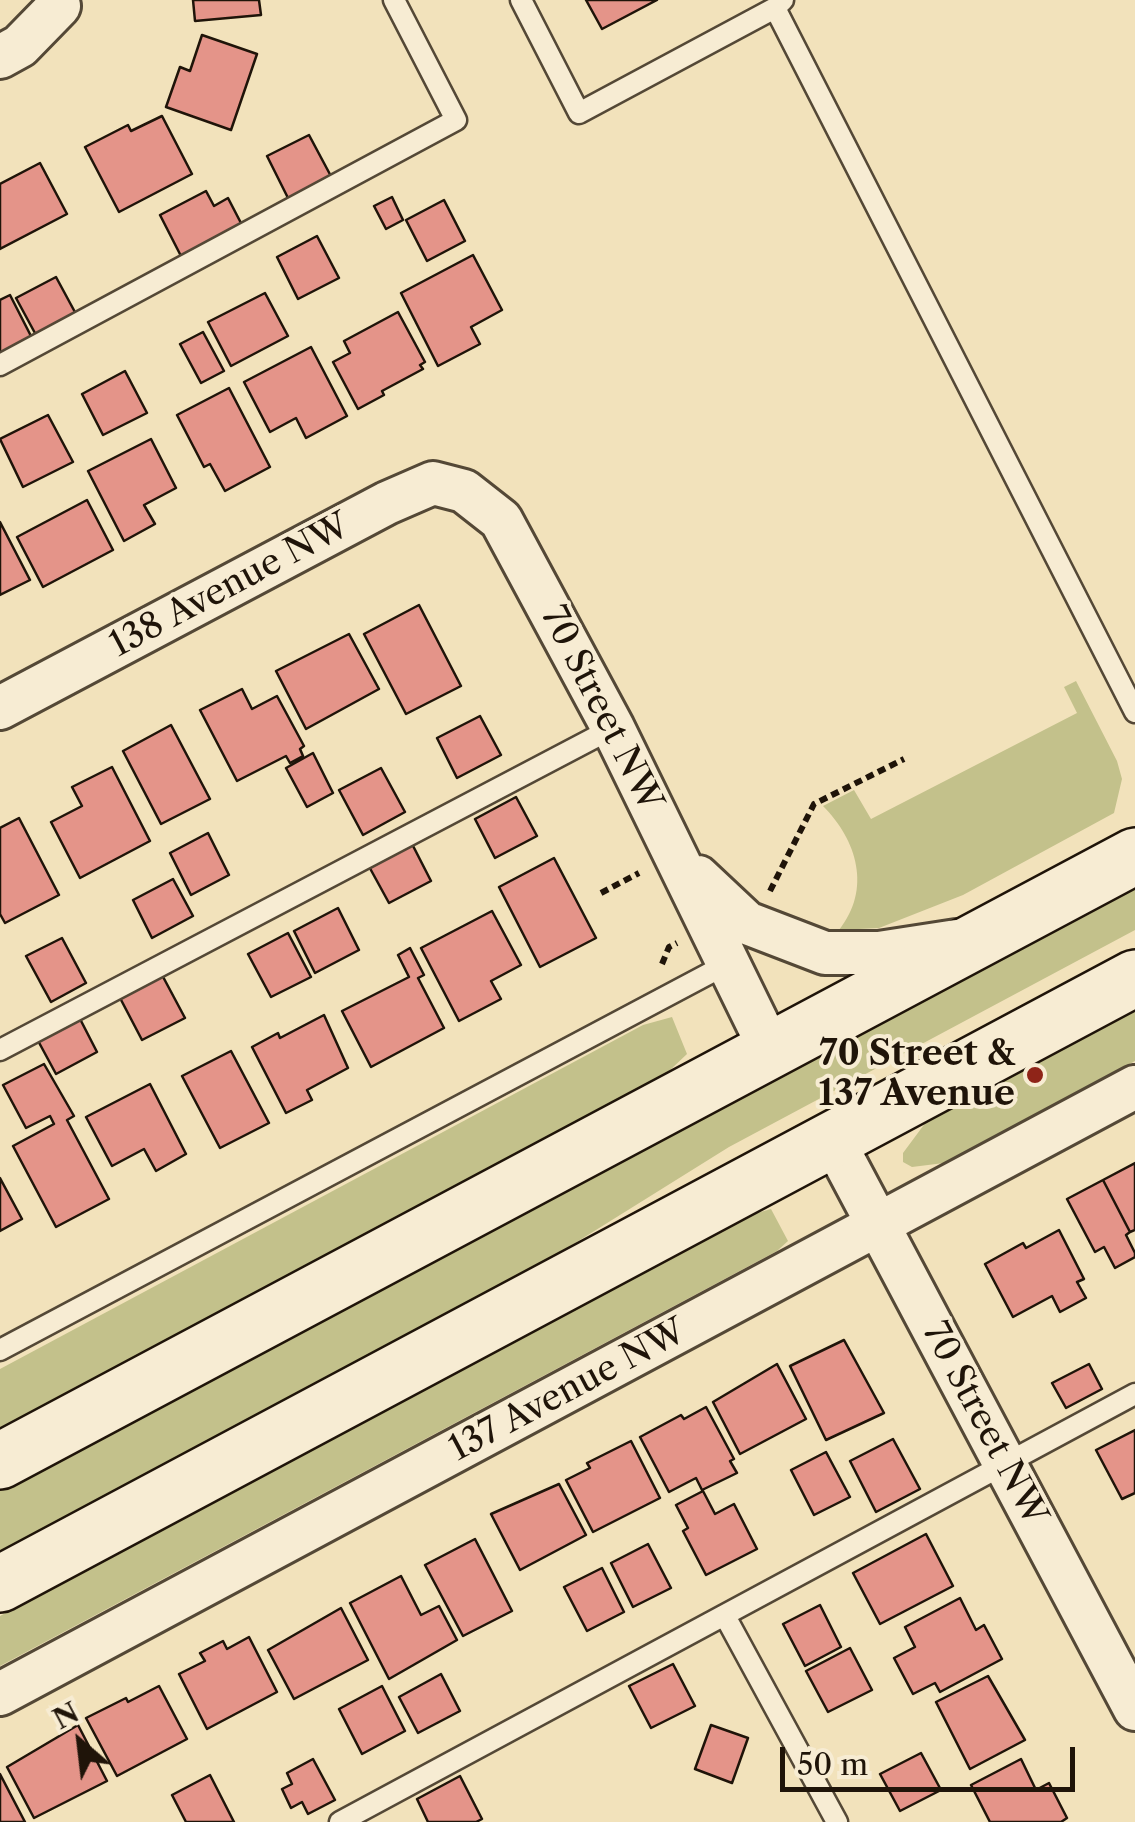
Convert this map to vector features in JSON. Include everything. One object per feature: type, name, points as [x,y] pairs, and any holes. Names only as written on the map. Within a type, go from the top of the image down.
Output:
[{"type":"main road","points":[[0,1461],[1135,856]]},
{"type":"main road","points":[[0,1584],[1135,978]]},
{"type":"street","points":[[0,57],[20,46],[58,3]]},
{"type":"street","name":"138 Avenue NW","points":[[0,708],[387,503],[433,484],[464,491]]},
{"type":"street","name":"70 Street NW","points":[[464,491],[501,520],[614,728],[678,860],[726,934],[770,1050]]},
{"type":"street","points":[[726,934],[747,923],[825,953],[879,953],[983,938]]},
{"type":"street","name":"137 Avenue NW","points":[[0,1694],[1135,1087]]},
{"type":"street","name":"70 Street NW","points":[[832,1140],[1135,1709]]},
{"type":"lane","points":[[0,365],[456,120],[394,0]]},
{"type":"lane","points":[[520,0],[579,113],[779,4],[1135,712]]},
{"type":"lane","points":[[0,1050],[614,728]]},
{"type":"lane","points":[[0,1350],[671,992],[726,934]]},
{"type":"lane","points":[[340,1822],[1135,1394]]},
{"type":"lane","points":[[725,1616],[836,1822]]},
{"type":"path","points":[[671,992],[662,964],[670,948],[726,934],[766,898],[814,804],[904,759]]},
{"type":"shaded area","points":[[1076,681],[1117,761],[1122,779],[1114,813],[963,895],[879,928],[839,930],[855,898],[856,865],[844,834],[823,806],[854,790],[871,819],[1077,713],[1064,687]]},
{"type":"shaded area","points":[[1135,883],[1135,930],[729,1147],[519,1278],[0,1556],[0,1490]]},
{"type":"shaded area","points":[[1135,1010],[1135,1061],[944,1163],[912,1167],[903,1162],[903,1153],[926,1122]]},
{"type":"shaded area","points":[[672,1017],[687,1054],[668,1072],[0,1430],[0,1369],[643,1025]]},
{"type":"shaded area","points":[[771,1209],[788,1241],[777,1251],[0,1666],[0,1616],[750,1215]]},
{"type":"building","points":[[193,0],[259,0],[261,15],[195,21]]},
{"type":"building","points":[[586,0],[657,0],[602,29]]},
{"type":"building","points":[[202,35],[257,54],[231,130],[166,107],[180,67],[190,71]]},
{"type":"building","points":[[162,116],[192,174],[119,212],[85,147],[128,125],[131,131]]},
{"type":"building","points":[[309,135],[333,180],[290,202],[267,156]]},
{"type":"building","points":[[40,163],[67,214],[0,249],[0,184]]},
{"type":"building","points":[[206,191],[214,206],[228,198],[242,225],[183,260],[160,215]]},
{"type":"building","points":[[392,197],[403,220],[386,229],[374,206]]},
{"type":"building","points":[[444,200],[465,241],[427,261],[406,220]]},
{"type":"building","points":[[317,236],[339,278],[298,299],[277,257]]},
{"type":"building","points":[[473,255],[502,310],[471,327],[480,344],[438,366],[401,293]]},
{"type":"building","points":[[56,277],[76,314],[36,335],[16,298]]},
{"type":"building","points":[[265,293],[288,336],[231,366],[208,322]]},
{"type":"building","points":[[10,295],[33,340],[0,357],[0,300]]},
{"type":"building","points":[[398,312],[425,362],[420,365],[423,369],[358,409],[333,362],[350,353],[344,341]]},
{"type":"building","points":[[203,332],[224,371],[201,383],[180,344]]},
{"type":"building","points":[[311,347],[347,416],[306,438],[296,418],[270,432],[244,382]]},
{"type":"building","points":[[125,371],[147,413],[103,435],[82,394]]},
{"type":"building","points":[[229,388],[270,467],[225,491],[210,464],[204,467],[177,415]]},
{"type":"building","points":[[48,415],[73,462],[23,487],[0,439]]},
{"type":"building","points":[[151,439],[176,488],[144,505],[155,524],[124,541],[88,471]]},
{"type":"building","points":[[87,500],[113,550],[43,587],[17,537]]},
{"type":"building","points":[[0,522],[30,580],[0,595]]},
{"type":"building","points":[[419,605],[461,686],[406,714],[364,634]]},
{"type":"building","points":[[349,634],[379,689],[306,729],[276,671]]},
{"type":"building","points":[[242,689],[252,709],[277,696],[304,746],[300,749],[303,756],[290,763],[286,756],[237,781],[200,710]]},
{"type":"building","points":[[480,716],[501,755],[457,778],[437,738]]},
{"type":"building","points":[[171,725],[210,799],[161,824],[123,751]]},
{"type":"building","points":[[313,753],[333,793],[307,807],[286,768]]},
{"type":"building","points":[[112,767],[150,841],[80,878],[51,822],[82,806],[72,787]]},
{"type":"building","points":[[381,768],[405,812],[363,835],[339,790]]},
{"type":"building","points":[[516,797],[537,836],[495,858],[475,819]]},
{"type":"building","points":[[19,818],[59,895],[5,923],[0,914],[0,828]]},
{"type":"building","points":[[208,833],[229,875],[191,895],[170,853]]},
{"type":"building","points":[[409,838],[431,881],[389,903],[366,861]]},
{"type":"building","points":[[554,858],[596,938],[540,967],[499,887]]},
{"type":"building","points":[[173,879],[193,916],[152,938],[133,900]]},
{"type":"building","points":[[338,908],[359,950],[315,973],[294,931]]},
{"type":"building","points":[[492,911],[521,965],[491,981],[501,999],[459,1021],[421,948]]},
{"type":"building","points":[[288,933],[311,977],[271,997],[248,954]]},
{"type":"building","points":[[62,938],[86,983],[51,1002],[26,956]]},
{"type":"building","points":[[410,948],[424,975],[418,978],[444,1028],[371,1067],[342,1011],[409,977],[398,955]]},
{"type":"building","points":[[161,973],[185,1018],[142,1040],[119,996]]},
{"type":"building","points":[[78,1015],[97,1052],[56,1074],[36,1037]]},
{"type":"building","points":[[324,1015],[348,1068],[307,1090],[312,1100],[286,1113],[252,1047],[278,1033],[280,1038]]},
{"type":"building","points":[[231,1051],[269,1123],[220,1148],[182,1076]]},
{"type":"building","points":[[44,1064],[74,1116],[67,1120],[109,1199],[56,1227],[13,1146],[54,1124],[50,1116],[26,1128],[3,1085]]},
{"type":"building","points":[[150,1084],[186,1154],[156,1171],[144,1149],[112,1166],[86,1117]]},
{"type":"building","points":[[1135,1163],[1135,1230],[1130,1232],[1103,1180]]},
{"type":"building","points":[[0,1178],[22,1219],[0,1231]]},
{"type":"building","points":[[1103,1180],[1130,1232],[1126,1235],[1135,1253],[1135,1257],[1115,1268],[1104,1247],[1095,1252],[1067,1199]]},
{"type":"building","points":[[1059,1230],[1084,1279],[1077,1282],[1086,1298],[1060,1312],[1052,1296],[1013,1317],[985,1264],[1023,1243],[1026,1248]]},
{"type":"building","points":[[844,1340],[884,1413],[826,1440],[790,1366]]},
{"type":"building","points":[[777,1364],[806,1419],[740,1454],[713,1402]]},
{"type":"building","points":[[1089,1364],[1102,1389],[1066,1408],[1052,1383]]},
{"type":"building","points":[[706,1407],[734,1459],[730,1461],[737,1473],[702,1490],[696,1478],[669,1492],[640,1437],[681,1415],[684,1419]]},
{"type":"building","points":[[1135,1430],[1135,1493],[1122,1499],[1096,1450]]},
{"type":"building","points":[[893,1439],[920,1489],[876,1512],[850,1461]]},
{"type":"building","points":[[631,1441],[660,1498],[593,1532],[566,1480],[590,1468],[587,1463]]},
{"type":"building","points":[[826,1452],[850,1497],[814,1515],[791,1470]]},
{"type":"building","points":[[559,1484],[586,1535],[520,1570],[491,1514]]},
{"type":"building","points":[[703,1491],[715,1514],[734,1504],[757,1549],[706,1575],[683,1531],[688,1528],[676,1505]]},
{"type":"building","points":[[926,1534],[953,1586],[880,1624],[853,1573]]},
{"type":"building","points":[[475,1539],[512,1611],[463,1636],[425,1565]]},
{"type":"building","points":[[648,1544],[671,1588],[633,1607],[611,1563]]},
{"type":"building","points":[[602,1568],[624,1612],[587,1631],[564,1587]]},
{"type":"building","points":[[401,1576],[421,1615],[439,1606],[457,1640],[389,1679],[350,1603]]},
{"type":"building","points":[[960,1598],[976,1630],[984,1625],[1002,1659],[940,1692],[935,1683],[913,1694],[894,1658],[915,1647],[905,1627]]},
{"type":"building","points":[[820,1605],[841,1647],[805,1666],[783,1624]]},
{"type":"building","points":[[341,1608],[368,1660],[294,1699],[268,1650]]},
{"type":"building","points":[[249,1637],[277,1692],[207,1729],[179,1674],[205,1661],[200,1653],[223,1641],[227,1649]]},
{"type":"building","points":[[850,1648],[872,1690],[828,1712],[806,1671]]},
{"type":"building","points":[[673,1664],[695,1706],[651,1728],[629,1686]]},
{"type":"building","points":[[441,1674],[460,1711],[418,1733],[399,1697]]},
{"type":"building","points":[[988,1676],[1025,1740],[970,1769],[936,1702]]},
{"type":"building","points":[[159,1686],[187,1739],[117,1776],[86,1718]]},
{"type":"building","points":[[382,1686],[405,1731],[362,1754],[339,1709]]},
{"type":"building","points":[[78,1725],[107,1781],[34,1818],[7,1767]]},
{"type":"building","points":[[711,1725],[748,1738],[732,1783],[695,1769]]},
{"type":"building","points":[[921,1753],[941,1790],[900,1811],[880,1774]]},
{"type":"building","points":[[313,1759],[335,1800],[308,1814],[302,1802],[291,1808],[282,1789],[292,1784],[287,1773]]},
{"type":"building","points":[[1021,1759],[1036,1790],[1049,1783],[1067,1818],[1061,1822],[990,1822],[971,1785]]},
{"type":"building","points":[[0,1774],[25,1822],[0,1822]]},
{"type":"building","points":[[210,1775],[234,1822],[186,1822],[172,1795]]},
{"type":"building","points":[[460,1776],[482,1819],[428,1822],[417,1799]]},
{"type":"place","name":"70 Street & 137 Avenue","points":[[1035,1075]]}]
